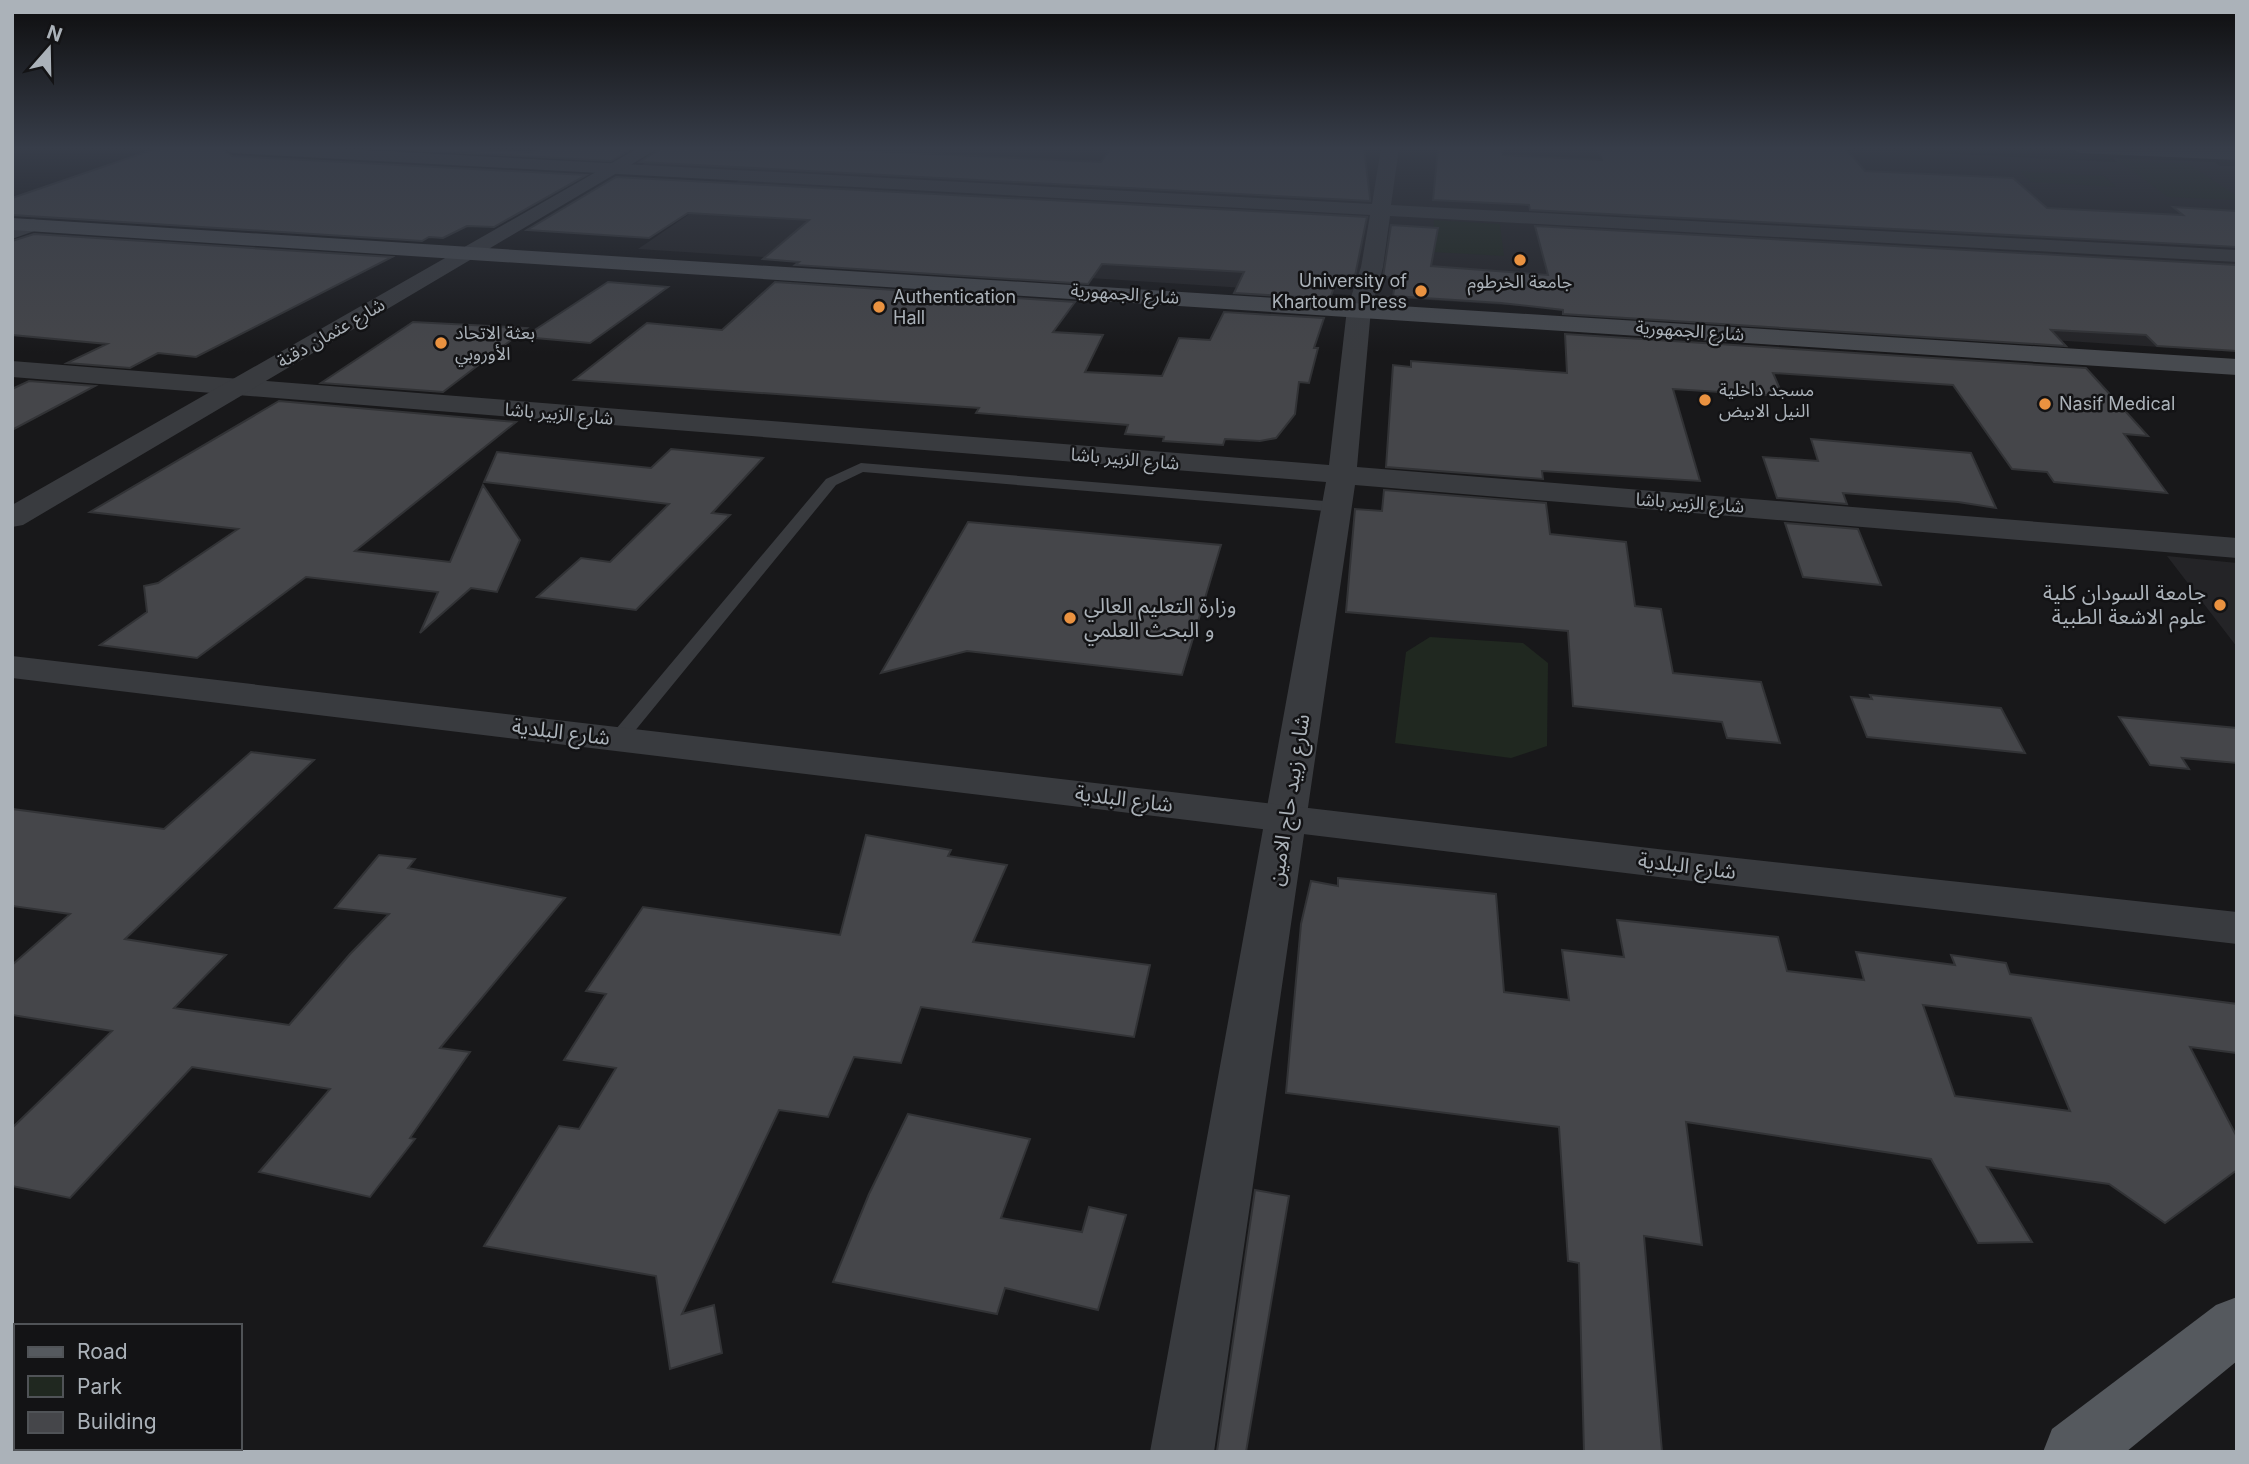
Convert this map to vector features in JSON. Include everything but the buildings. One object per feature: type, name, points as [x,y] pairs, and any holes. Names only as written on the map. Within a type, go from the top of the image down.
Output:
[{"type":"main road","name":"شارع الجمهورية","points":[[19,227],[1359,309],[2237,367]]},
{"type":"main road","points":[[2075,1452],[2237,1324]]},
{"type":"street","name":"شارع عثمان دقنة","points":[[12,518],[533,216]]},
{"type":"street","name":"شارع زبيد حاج الامين","points":[[1182,1452],[1339,491],[1359,309],[1372,267],[1379,216]]},
{"type":"street","points":[[1498,216],[2237,256]]},
{"type":"street","name":"شارع الزبير باشا","points":[[12,369],[1339,491],[1901,519],[2237,548]]},
{"type":"street","name":"شارع البلدية","points":[[12,667],[2237,928]]},
{"type":"lane","points":[[618,739],[831,482],[861,467],[1339,491]]},
{"type":"shaded area","points":[[686,216],[2237,216],[2237,352],[638,249]]},
{"type":"shaded area","name":"جامعة السودان كلية علوم الاشعة الطبية","points":[[2167,556],[2237,563],[2237,647]]},
{"type":"green space","points":[[1434,220],[1500,224],[1504,256],[1433,252]]},
{"type":"green space","points":[[1430,637],[1523,643],[1548,663],[1547,746],[1511,758],[1395,743],[1406,652]]},
{"type":"place","name":"جامعة الخرطوم","points":[[1520,260]]},
{"type":"place","name":"University of Khartoum Press","points":[[1421,291]]},
{"type":"place","name":"Authentication Hall","points":[[879,307]]},
{"type":"place","name":"بعثة الاتحاد الأوروبي","points":[[441,343]]},
{"type":"place","name":"مسجد داخلية النيل الابيض","points":[[1705,400]]},
{"type":"place","name":"Nasif Medical","points":[[2045,404]]},
{"type":"place","name":"جامعة السودان كلية علوم الاشعة الطبية","points":[[2220,605]]},
{"type":"place","name":"وزارة التعليم العالي و البحث العلمي","points":[[1070,618]]}]
